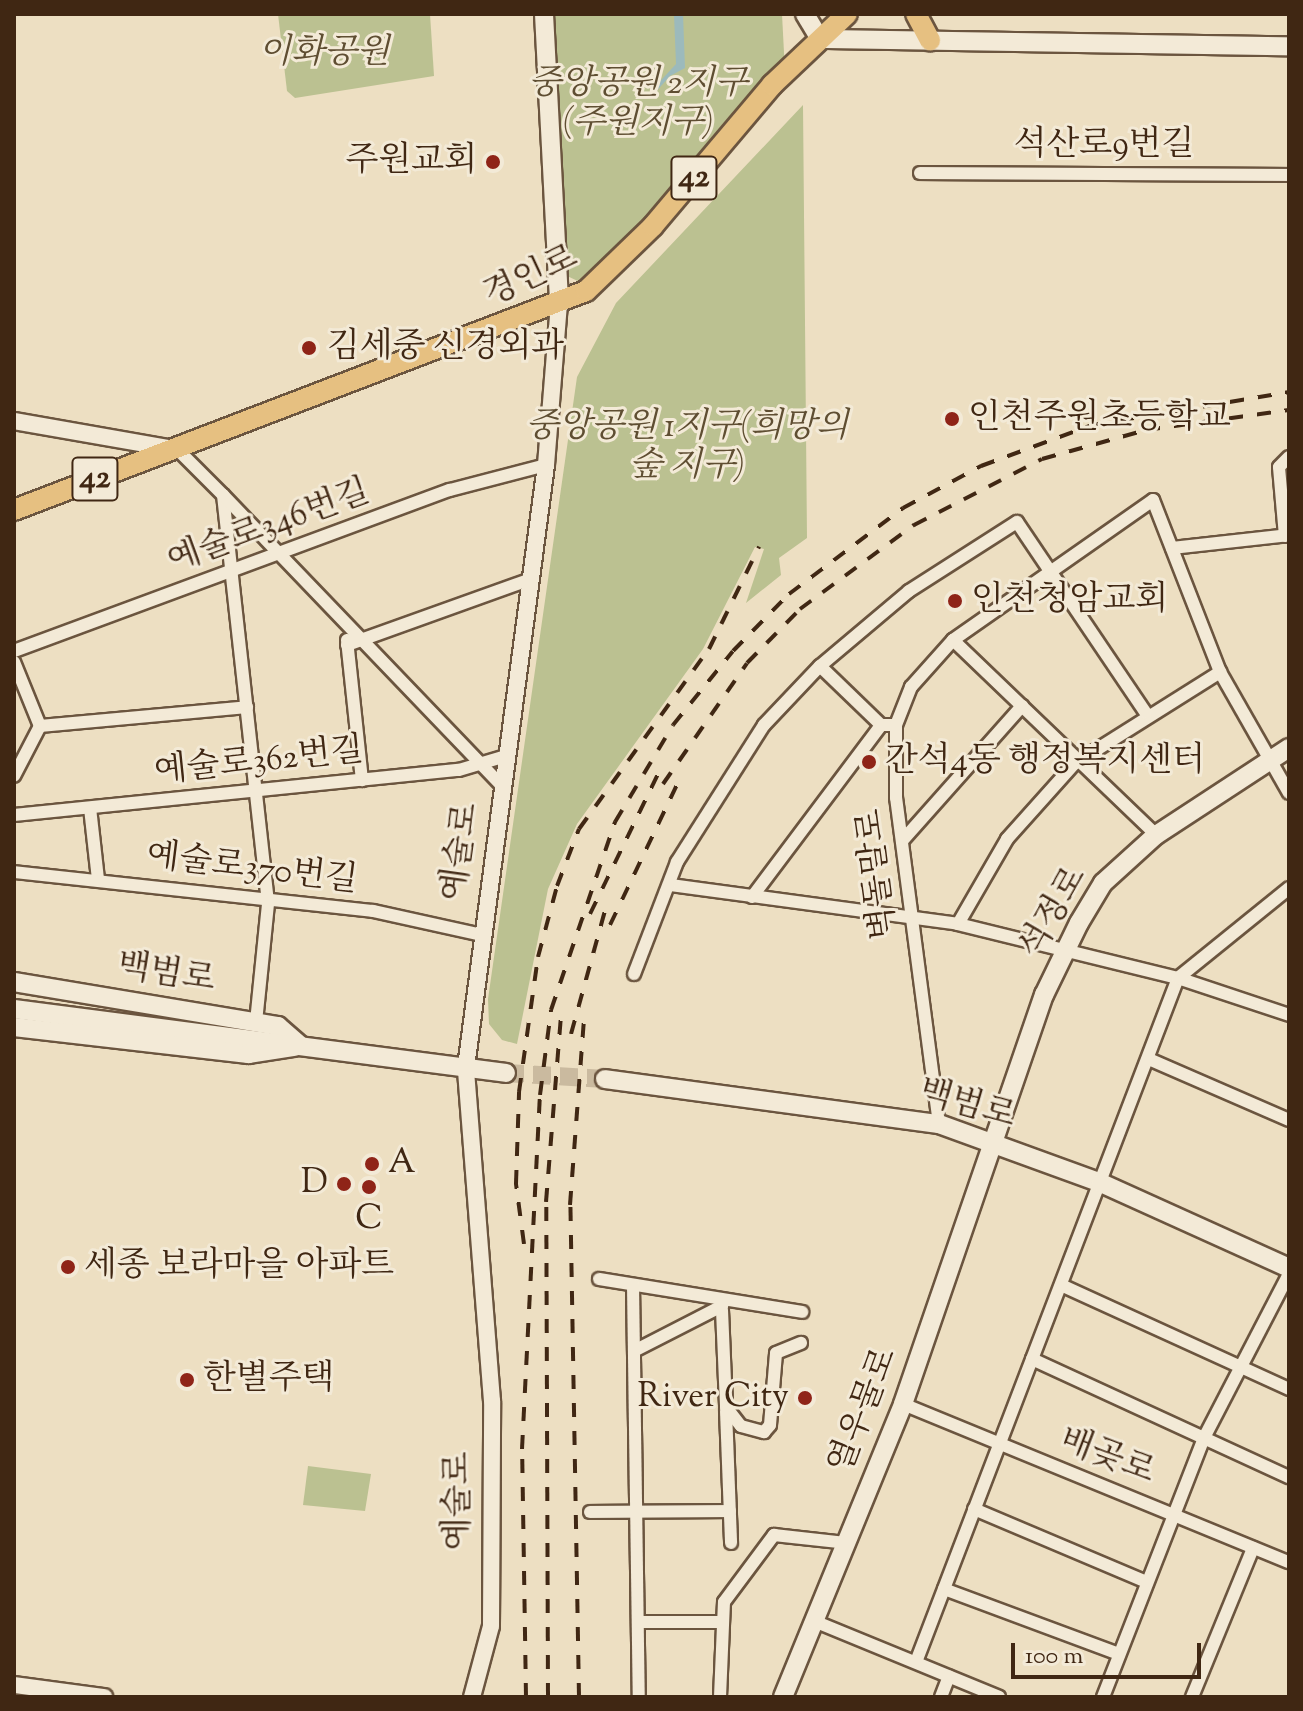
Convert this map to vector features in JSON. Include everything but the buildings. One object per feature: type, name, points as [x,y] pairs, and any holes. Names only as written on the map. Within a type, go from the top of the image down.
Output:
[{"type":"main road","name":"예술로","points":[[544,14],[559,305]]},
{"type":"main road","points":[[805,14],[820,39],[1289,46]]},
{"type":"main road","name":"경인로","points":[[14,510],[559,305],[602,280],[820,39],[847,14]]},
{"type":"main road","points":[[916,14],[930,40]]},
{"type":"main road","name":"석정로","points":[[995,1144],[1066,949],[1103,883],[1156,835],[1289,748]]},
{"type":"main road","name":"백범로","points":[[14,982],[278,1026],[300,1045]]},
{"type":"main road","name":"백범로","points":[[17,1015],[300,1045],[506,1073]]},
{"type":"main road","name":"백범로","points":[[605,1079],[939,1124],[1101,1183],[1289,1268]]},
{"type":"main road","name":"열우물로","points":[[783,1697],[903,1404],[995,1144]]},
{"type":"street","name":"석산로9번길","points":[[920,173],[1289,175]]},
{"type":"street","name":"예술로","points":[[472,1697],[491,1626],[492,1401],[466,1067],[546,465],[559,305]]},
{"type":"street","points":[[14,421],[177,449],[502,786]]},
{"type":"street","points":[[1287,457],[1279,467],[1287,536],[1172,548],[1220,672],[1289,793]]},
{"type":"street","name":"예술로346번길","points":[[14,651],[450,490],[546,465]]},
{"type":"street","points":[[223,495],[258,791],[268,904],[256,1022]]},
{"type":"street","name":"벽돌말로","points":[[939,1124],[909,916],[902,841],[896,725],[911,687],[953,640],[1049,568],[1153,500],[1172,548]]},
{"type":"street","points":[[634,974],[671,885],[710,805],[764,725],[820,666],[909,591],[1017,522],[1146,713]]},
{"type":"street","points":[[347,645],[529,580]]},
{"type":"street","points":[[345,624],[362,780]]},
{"type":"street","points":[[953,640],[1022,706],[1074,764],[1156,835]]},
{"type":"street","points":[[14,662],[40,726],[14,776]]},
{"type":"street","points":[[820,666],[881,725],[896,725]]},
{"type":"street","points":[[958,924],[1007,839],[1074,764],[1146,713],[1220,672]]},
{"type":"street","points":[[902,841],[1022,706]]},
{"type":"street","points":[[40,726],[247,707]]},
{"type":"street","points":[[752,897],[881,725]]},
{"type":"street","name":"예술로362번길","points":[[14,815],[362,780],[478,764],[506,756]]},
{"type":"street","points":[[90,808],[98,879]]},
{"type":"street","name":"예술로370번길","points":[[14,872],[98,879],[268,904],[373,911],[482,935]]},
{"type":"street","points":[[671,885],[958,924],[1178,978],[1287,1012]]},
{"type":"street","points":[[916,1662],[1151,1060],[1178,978],[1289,888]]},
{"type":"street","points":[[1151,1060],[1289,1120]]},
{"type":"street","points":[[1103,1697],[1205,1436],[1289,1274]]},
{"type":"street","points":[[599,1279],[722,1305],[802,1312]]},
{"type":"street","points":[[633,1285],[639,1697]]},
{"type":"street","points":[[1061,1285],[1289,1389]]},
{"type":"street","points":[[634,1351],[722,1305]]},
{"type":"street","points":[[722,1305],[731,1543]]},
{"type":"street","points":[[726,1407],[741,1426],[764,1432],[774,1410],[776,1353],[801,1343]]},
{"type":"street","points":[[1032,1359],[1286,1475]]},
{"type":"street","name":"배곶로","points":[[903,1404],[1289,1562]]},
{"type":"street","points":[[974,1509],[1147,1582]]},
{"type":"street","points":[[590,1512],[730,1511]]},
{"type":"street","points":[[720,1697],[724,1602],[774,1535],[846,1543]]},
{"type":"street","points":[[1192,1697],[1253,1548]]},
{"type":"street","points":[[944,1589],[1119,1654]]},
{"type":"street","points":[[814,1621],[999,1697]]},
{"type":"street","points":[[638,1622],[721,1622]]},
{"type":"street","points":[[941,1697],[949,1676]]},
{"type":"street","points":[[14,1685],[104,1697]]},
{"type":"green space","name":"이화공원","points":[[278,14],[430,14],[434,76],[295,98],[287,91]]},
{"type":"green space","name":"중앙공원 2지구 (주원지구)","points":[[544,14],[782,14],[785,72],[602,280],[582,283],[565,275]]},
{"type":"green space","name":"중앙공원 1지구(희망의 숲 지구)","points":[[803,105],[807,538],[779,558],[781,575],[746,603],[764,549],[755,547],[703,649],[577,824],[548,889],[517,1044],[502,1040],[489,1024],[488,999],[577,377],[616,303]]},
{"type":"green space","points":[[308,1466],[371,1474],[365,1511],[303,1505]]},
{"type":"water","points":[[683,14],[685,68],[670,76],[652,96],[644,99],[676,64],[674,15]]},
{"type":"tunnel","points":[[506,1073],[605,1079]]},
{"type":"railway","points":[[526,1697],[522,1449],[540,1095],[551,1010],[615,822],[673,725],[733,651],[789,594],[903,508],[981,466],[1092,425],[1289,392]]},
{"type":"railway","points":[[663,784],[747,663],[800,609],[914,525],[1042,459],[1146,430],[1289,410]]},
{"type":"railway","points":[[524,1244],[516,1184],[519,1092],[538,957],[557,886],[579,829],[709,649],[759,547]]},
{"type":"railway","points":[[590,914],[662,766]]},
{"type":"railway","points":[[610,925],[682,774]]},
{"type":"railway","points":[[571,1034],[607,903]]},
{"type":"railway","points":[[548,1697],[546,1202],[561,1014]]},
{"type":"railway","points":[[579,1697],[570,1205],[584,1018]]},
{"type":"place","name":"주원교회","points":[[493,162]]},
{"type":"place","name":"김세중 신경외과","points":[[309,348]]},
{"type":"place","name":"인천주원초등학교","points":[[952,419]]},
{"type":"place","name":"인천청암교회","points":[[955,601]]},
{"type":"place","name":"간석4동 행정복지센터","points":[[869,762]]},
{"type":"place","name":"A","points":[[372,1164]]},
{"type":"place","name":"D","points":[[344,1184]]},
{"type":"place","name":"C","points":[[369,1187]]},
{"type":"place","name":"세종 보라마을 아파트","points":[[68,1267]]},
{"type":"place","name":"한별주택","points":[[187,1380]]},
{"type":"place","name":"River City","points":[[805,1398]]}]
